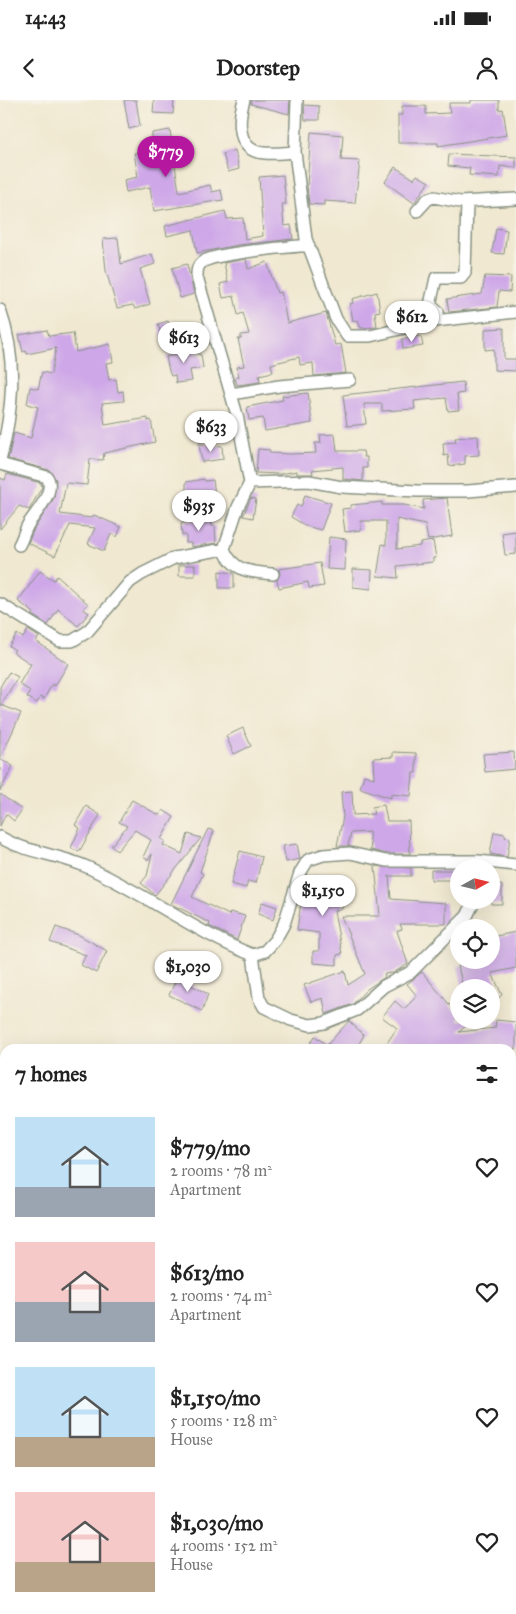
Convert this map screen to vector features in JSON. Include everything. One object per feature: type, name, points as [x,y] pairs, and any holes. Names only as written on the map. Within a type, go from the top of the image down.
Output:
[{"type":"street","points":[[244,100],[240,118],[243,142],[246,146],[258,152],[296,152]]},
{"type":"street","points":[[297,100],[296,152],[308,245],[336,319],[347,336],[370,336],[435,322],[516,312]]},
{"type":"street","points":[[417,212],[432,197],[467,202],[516,199]]},
{"type":"street","points":[[435,322],[438,312],[430,305],[436,278],[461,278],[465,274],[467,202]]},
{"type":"street","points":[[224,549],[238,507],[250,483],[231,394],[197,278],[198,266],[206,260],[220,257],[308,245]]},
{"type":"street","points":[[0,310],[8,331],[13,384],[9,424],[0,462],[47,476],[49,480],[46,494],[39,510],[28,525],[20,545]]},
{"type":"street","points":[[231,394],[278,386],[350,380]]},
{"type":"street","points":[[250,483],[309,481],[342,486],[418,491],[468,491],[516,487]]},
{"type":"street","points":[[224,549],[234,565],[244,571],[273,574]]},
{"type":"street","points":[[0,604],[60,641],[72,641],[87,632],[130,582],[142,574],[174,558],[224,549]]},
{"type":"street","points":[[0,837],[18,846],[87,867],[228,945],[253,955],[264,951],[280,932],[300,873],[308,860],[323,855],[350,852],[386,861],[450,863]]},
{"type":"street","points":[[500,865],[516,865]]},
{"type":"street","points":[[253,955],[259,998],[264,1007],[291,1020],[310,1025],[324,1023],[357,1010],[384,986],[411,972],[467,916],[470,909]]},
{"type":"building","points":[[124,100],[136,100],[140,126],[129,129]]},
{"type":"building","points":[[154,100],[174,100],[173,114],[153,113]]},
{"type":"building","points":[[251,100],[290,100],[289,114],[251,104]]},
{"type":"building","points":[[471,100],[499,100],[499,110],[503,109],[507,135],[438,146],[438,143],[398,143],[398,115],[402,115],[402,106],[426,106],[426,114],[450,113],[449,103],[471,103]]},
{"type":"building","points":[[304,105],[319,106],[319,120],[305,120]]},
{"type":"building","points":[[170,130],[179,192],[210,185],[212,192],[221,190],[223,200],[154,211],[150,187],[126,192],[124,180],[138,177],[134,153],[145,151],[147,163],[151,162],[152,133]]},
{"type":"building","points":[[311,132],[343,135],[341,160],[360,161],[355,203],[324,201],[324,205],[309,204],[307,186]]},
{"type":"building","points":[[235,150],[239,169],[228,172],[223,154]]},
{"type":"building","points":[[449,154],[516,157],[516,168],[500,166],[499,177],[469,175],[470,168],[448,166]]},
{"type":"building","points":[[395,167],[414,179],[417,175],[429,182],[414,203],[385,182]]},
{"type":"building","points":[[283,175],[286,204],[282,204],[284,226],[291,225],[293,239],[238,245],[197,253],[193,230],[167,236],[165,226],[225,211],[227,219],[243,218],[245,239],[263,236],[259,177]]},
{"type":"building","points":[[496,228],[507,230],[504,254],[492,253]]},
{"type":"building","points":[[118,238],[121,264],[152,254],[155,264],[140,269],[150,304],[135,309],[133,305],[117,308],[106,271],[103,239]]},
{"type":"building","points":[[246,259],[248,269],[267,262],[277,293],[281,292],[287,323],[326,313],[335,345],[341,344],[346,373],[314,376],[313,363],[300,365],[299,357],[271,364],[273,372],[259,375],[260,382],[237,385],[235,378],[239,377],[237,367],[244,366],[238,339],[241,339],[241,335],[249,334],[243,313],[238,315],[234,296],[223,298],[220,284],[228,282],[224,263]]},
{"type":"building","points":[[187,264],[194,294],[180,298],[172,268]]},
{"type":"building","points":[[485,276],[511,277],[510,292],[499,291],[497,307],[449,312],[447,299],[482,294]]},
{"type":"building","points":[[377,292],[380,311],[375,312],[377,327],[362,328],[358,320],[353,321],[350,304],[353,303],[352,299]]},
{"type":"building","points":[[168,321],[172,334],[162,337],[158,324]]},
{"type":"building","points":[[504,328],[504,359],[516,359],[516,371],[494,370],[494,349],[485,350],[485,329]]},
{"type":"building","points":[[47,330],[49,336],[73,333],[76,352],[110,344],[113,362],[106,363],[109,380],[116,379],[118,392],[123,391],[124,401],[102,403],[105,425],[148,418],[148,421],[151,420],[155,442],[104,453],[103,460],[90,459],[87,485],[66,483],[60,514],[92,518],[94,515],[121,527],[117,537],[111,534],[104,551],[88,544],[95,528],[70,525],[55,556],[28,543],[34,529],[54,498],[56,480],[49,470],[8,459],[14,433],[31,438],[38,407],[27,404],[30,387],[38,389],[42,372],[51,374],[56,348],[27,354],[26,351],[23,352],[19,335]]},
{"type":"building","points":[[421,336],[423,346],[403,349],[402,339]]},
{"type":"building","points":[[195,347],[196,353],[201,355],[203,368],[190,370],[192,381],[176,383],[175,375],[171,376],[169,371],[166,357],[174,355],[173,351]]},
{"type":"building","points":[[463,382],[464,393],[457,394],[459,410],[448,411],[446,398],[414,401],[415,409],[382,411],[382,404],[364,404],[366,424],[347,426],[343,395]]},
{"type":"building","points":[[308,393],[312,423],[265,431],[263,418],[249,420],[247,407],[283,400],[282,396]]},
{"type":"building","points":[[221,430],[223,438],[199,442],[197,433]]},
{"type":"building","points":[[335,434],[337,451],[363,451],[364,457],[367,457],[367,468],[363,468],[363,481],[343,479],[343,467],[312,470],[313,474],[297,474],[297,471],[280,474],[256,473],[258,449],[270,450],[270,453],[316,453],[315,443],[321,443],[320,435]]},
{"type":"building","points":[[478,436],[479,455],[465,456],[465,464],[449,466],[448,455],[444,456],[443,443],[456,442],[455,438]]},
{"type":"building","points":[[199,444],[222,446],[223,459],[202,462]]},
{"type":"building","points":[[7,474],[41,483],[42,487],[29,510],[19,506],[0,529],[0,478],[5,480]]},
{"type":"building","points":[[204,479],[205,481],[213,480],[216,502],[186,508],[186,482]]},
{"type":"building","points":[[305,495],[331,503],[321,530],[306,526],[291,517],[297,505],[301,507]]},
{"type":"building","points":[[251,498],[256,499],[253,518],[243,516]]},
{"type":"building","points":[[447,498],[452,536],[428,540],[425,525],[397,519],[397,549],[420,546],[420,543],[433,541],[436,558],[433,558],[433,562],[397,566],[398,578],[377,576],[382,544],[386,545],[386,521],[360,521],[362,530],[345,532],[342,509],[351,508],[351,505],[382,502],[382,505],[404,505],[424,509],[423,500]]},
{"type":"building","points":[[211,519],[212,526],[215,526],[216,543],[191,547],[191,543],[186,543],[186,535],[182,535],[181,523]]},
{"type":"building","points":[[516,531],[516,554],[505,555],[502,533]]},
{"type":"building","points":[[329,537],[346,539],[345,570],[327,569]]},
{"type":"building","points":[[320,563],[324,586],[309,588],[308,582],[279,588],[277,580],[280,574],[279,569]]},
{"type":"building","points":[[179,565],[195,565],[195,576],[179,576]]},
{"type":"building","points":[[353,569],[372,570],[371,589],[353,587]]},
{"type":"building","points":[[40,571],[54,580],[57,576],[88,604],[83,609],[89,613],[78,626],[58,609],[48,625],[32,615],[34,613],[18,601]]},
{"type":"building","points":[[219,571],[234,573],[234,588],[219,588]]},
{"type":"building","points":[[28,630],[39,637],[36,641],[68,664],[55,686],[52,684],[44,699],[40,697],[37,703],[27,697],[30,691],[19,684],[31,664],[13,652],[15,650],[9,646],[17,634],[23,638]]},
{"type":"building","points":[[9,672],[18,677],[1,705],[21,713],[0,759],[0,687]]},
{"type":"building","points":[[243,728],[251,746],[234,754],[226,736]]},
{"type":"building","points":[[393,752],[416,753],[416,773],[413,773],[411,796],[391,794],[391,798],[360,788],[364,775],[374,778],[373,758],[393,757]]},
{"type":"building","points":[[514,752],[515,769],[485,772],[483,754]]},
{"type":"building","points":[[0,759],[13,766],[0,791]]},
{"type":"building","points":[[352,791],[353,815],[374,814],[372,807],[384,805],[387,821],[409,821],[410,854],[387,854],[371,850],[369,832],[351,833],[348,846],[337,846],[343,817],[341,792]]},
{"type":"building","points":[[0,794],[22,810],[14,821],[6,814],[0,826]]},
{"type":"building","points":[[132,800],[155,813],[160,815],[163,810],[174,817],[161,839],[165,841],[163,845],[182,854],[188,834],[201,838],[155,895],[141,883],[147,876],[152,854],[148,860],[143,857],[151,840],[135,830],[117,851],[111,846],[127,826],[119,822]]},
{"type":"building","points":[[86,806],[100,815],[79,852],[71,848],[80,828],[75,825]]},
{"type":"building","points":[[208,829],[214,831],[200,872],[203,874],[192,897],[229,915],[230,912],[245,916],[237,940],[209,926],[210,923],[171,904]]},
{"type":"building","points":[[494,832],[505,834],[505,837],[510,838],[507,857],[490,854]]},
{"type":"building","points":[[297,844],[300,859],[286,862],[283,846]]},
{"type":"building","points":[[240,851],[262,857],[256,883],[248,881],[246,888],[231,884]]},
{"type":"building","points":[[375,866],[411,868],[411,876],[389,876],[391,899],[446,903],[446,924],[400,924],[402,929],[397,931],[408,964],[393,973],[384,974],[385,977],[367,989],[353,1004],[326,1014],[323,998],[311,1002],[304,985],[345,971],[348,985],[365,974],[341,916],[380,916]]},
{"type":"building","points":[[431,870],[450,870],[450,880],[431,880]]},
{"type":"building","points":[[315,875],[347,884],[342,909],[334,911],[342,954],[337,955],[337,965],[313,963],[313,951],[319,951],[319,933],[297,930],[302,895],[309,896]]},
{"type":"building","points":[[500,885],[502,885],[502,904],[500,904]]},
{"type":"building","points":[[262,902],[277,907],[273,920],[258,914]]},
{"type":"building","points":[[56,927],[79,935],[107,951],[96,973],[81,965],[86,955],[50,942]]},
{"type":"building","points":[[516,932],[516,968],[492,973],[495,979],[461,979],[459,969],[500,969],[500,935]]},
{"type":"building","points":[[422,972],[450,1005],[450,1029],[462,1029],[459,1032],[500,1029],[500,1020],[516,1022],[516,1044],[386,1044],[397,1028],[382,1017],[395,1001],[404,1009],[417,996],[407,984]]},
{"type":"building","points":[[179,973],[191,979],[189,984],[208,994],[202,1011],[169,995]]},
{"type":"building","points":[[349,1021],[364,1035],[359,1044],[328,1044]]},
{"type":"building","points":[[315,1036],[326,1044],[310,1044]]}]
